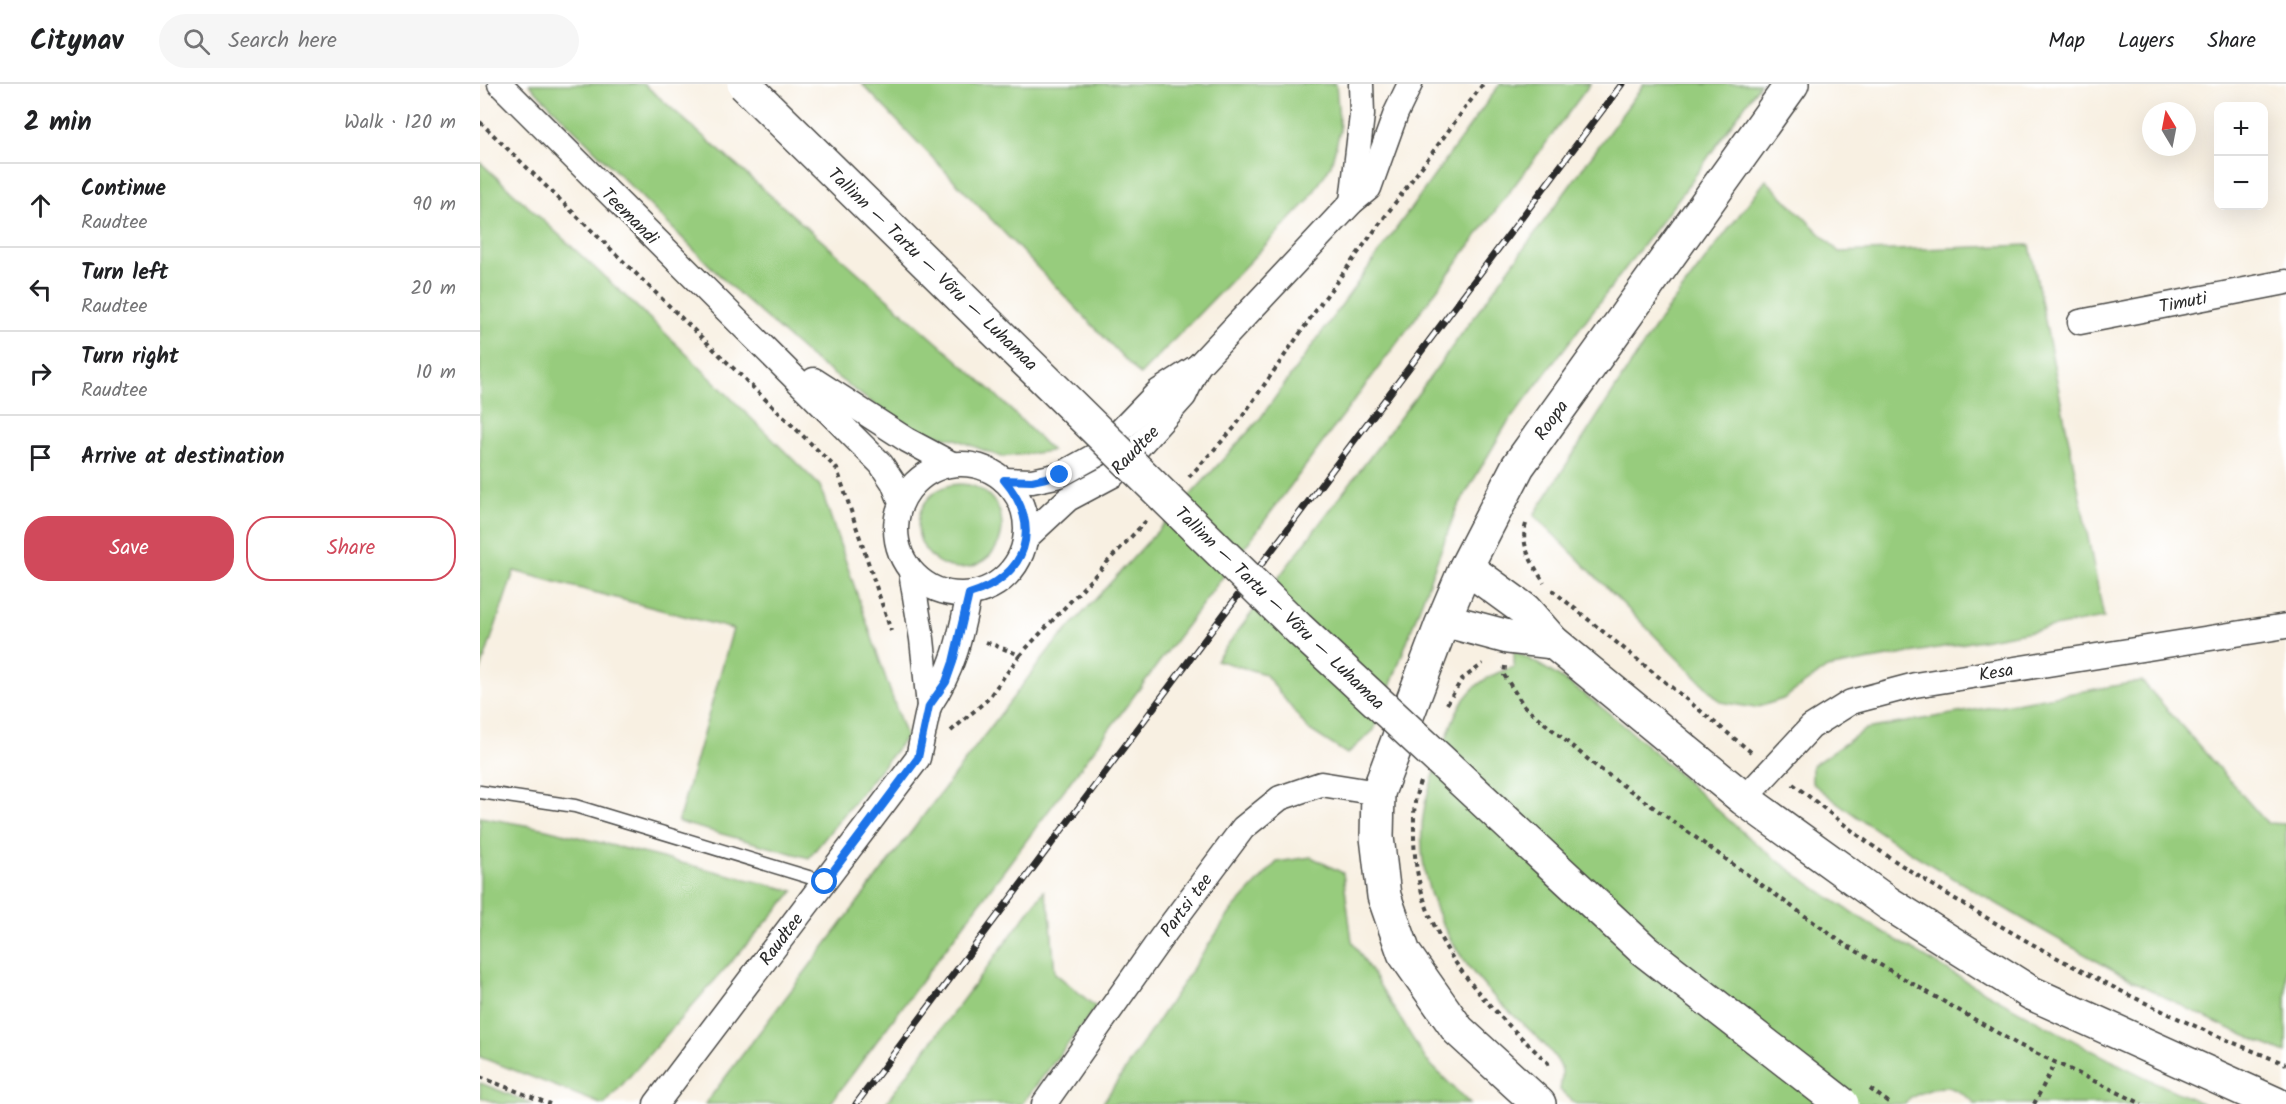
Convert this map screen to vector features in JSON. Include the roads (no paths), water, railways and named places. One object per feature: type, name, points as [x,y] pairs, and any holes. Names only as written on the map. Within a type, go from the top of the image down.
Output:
[{"type":"main road","name":"Tallinn — Tartu — Võru — Luhamaa","points":[[744,84],[1298,628],[1644,950],[1853,1094]]},
{"type":"main road","name":"Roopa","points":[[1538,1103],[1458,1030],[1404,953],[1384,896],[1377,837],[1378,793],[1466,567],[1518,466],[1792,84]]},
{"type":"main road","points":[[1466,567],[1525,610],[1553,642],[1744,799],[1888,903],[2031,993],[2276,1104]]},
{"type":"main road","points":[[1444,620],[1508,637],[1553,642]]},
{"type":"street","name":"Teemandi","points":[[500,84],[881,464],[893,482],[901,502]]},
{"type":"street","points":[[1352,202],[1361,127],[1361,84]]},
{"type":"street","name":"Raudtee","points":[[1004,480],[1032,481],[1060,475],[1098,454],[1159,391],[1198,366],[1352,202],[1369,188],[1402,99],[1410,84]]},
{"type":"street","name":"Timuti","points":[[2080,322],[2286,282]]},
{"type":"street","name":"Teemandi","points":[[763,345],[851,406],[952,464]]},
{"type":"street","name":"Raudtee","points":[[1026,538],[1068,499],[1113,475],[1184,396],[1198,366]]},
{"type":"street","name":"Raudtee","points":[[952,464],[980,467],[1004,480],[1018,496],[1026,517],[1026,538],[1020,558],[1007,576],[989,588],[969,594],[947,593],[927,585],[911,572],[901,556],[896,538],[896,520],[901,502],[909,488],[922,476],[952,464]]},
{"type":"street","name":"Raudtee","points":[[656,1104],[918,758],[929,706],[922,639],[911,572]]},
{"type":"street","name":"Raudtee","points":[[929,706],[946,682],[960,639],[969,594]]},
{"type":"street","name":"Kesa","points":[[1744,799],[1811,727],[1851,702],[1915,685],[2286,626]]},
{"type":"street","name":"Partsi tee","points":[[1044,1104],[1161,938],[1243,828],[1280,798],[1321,784],[1378,793]]},
{"type":"lane","points":[[480,792],[575,806],[825,882]]},
{"type":"railway","points":[[856,1104],[1622,84]]}]
